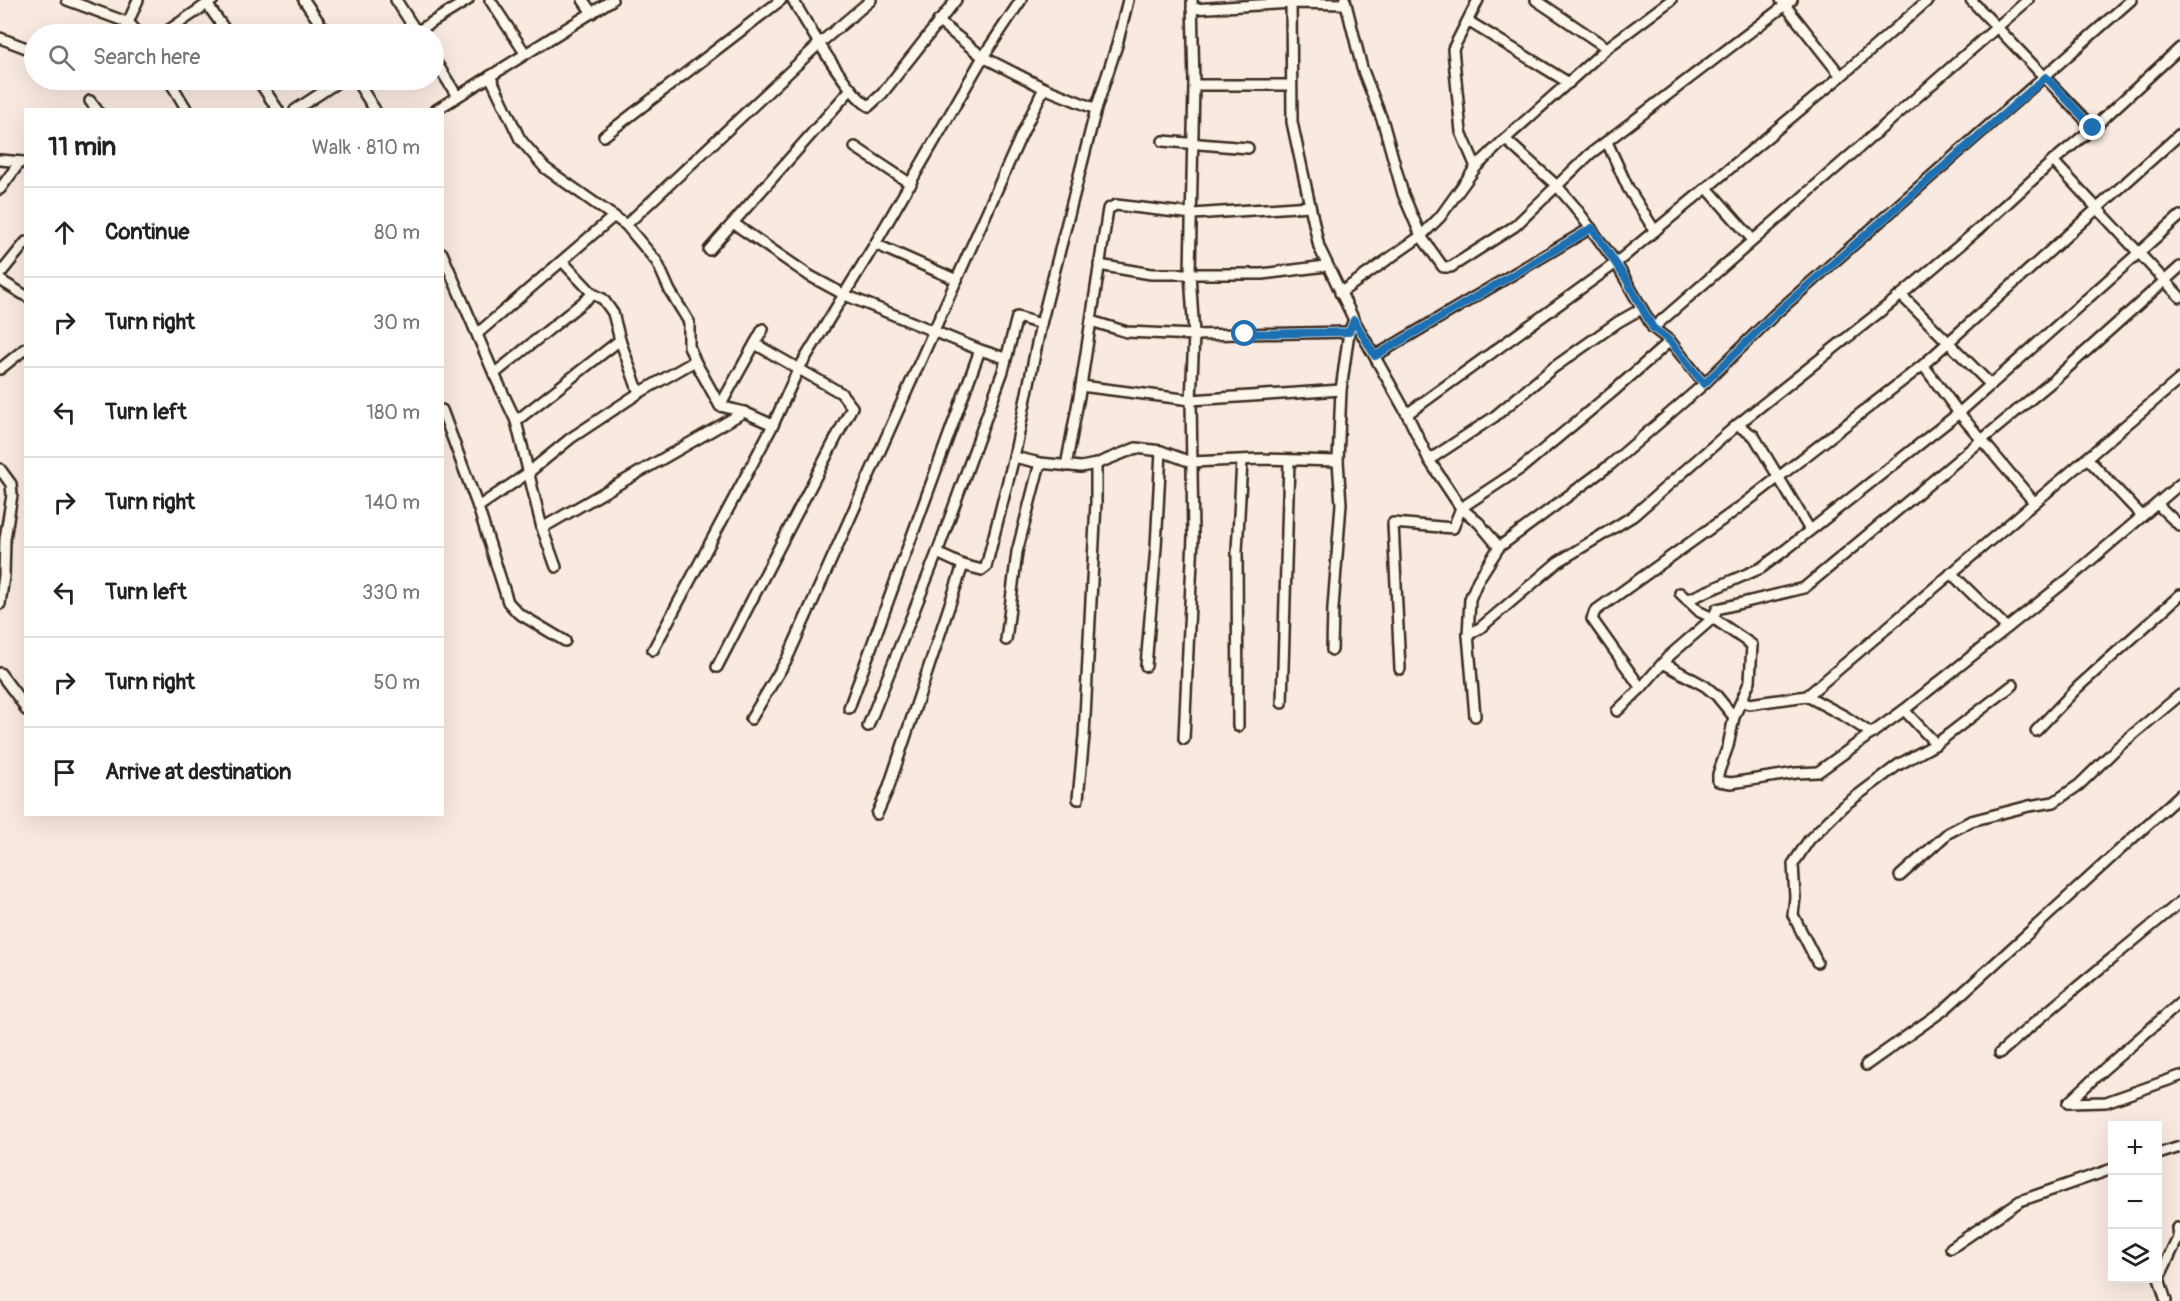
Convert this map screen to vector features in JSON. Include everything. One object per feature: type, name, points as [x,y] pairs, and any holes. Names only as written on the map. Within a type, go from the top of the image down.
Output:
[{"type":"street","points":[[67,0],[129,23],[138,0]]},
{"type":"street","points":[[304,0],[320,24]]},
{"type":"street","points":[[396,0],[410,24]]},
{"type":"street","points":[[431,24],[468,0]]},
{"type":"street","points":[[490,0],[525,53]]},
{"type":"street","points":[[583,0],[592,13]]},
{"type":"street","points":[[439,108],[612,0]]},
{"type":"street","points":[[604,136],[781,0]]},
{"type":"street","points":[[793,0],[851,89],[862,103],[869,106],[882,94],[956,0]]},
{"type":"street","points":[[626,225],[820,43],[871,0]]},
{"type":"street","points":[[653,650],[773,425],[798,370],[911,184],[918,167],[983,57],[1021,0]]},
{"type":"street","points":[[938,553],[963,566],[982,570],[986,567],[1014,457],[1041,324],[1096,109],[1117,45],[1128,0]]},
{"type":"street","points":[[1476,167],[1461,132],[1453,50],[1478,0]]},
{"type":"street","points":[[1536,0],[1607,48]]},
{"type":"street","points":[[1340,293],[1421,236],[1440,217],[1476,167],[1505,139],[1607,48],[1671,0]]},
{"type":"street","points":[[1407,414],[1616,262],[1841,76],[1928,0]]},
{"type":"street","points":[[1971,0],[2093,128]]},
{"type":"street","points":[[1653,328],[2028,0]]},
{"type":"street","points":[[1475,716],[1468,635],[1470,599],[1478,580],[1499,547],[1610,465],[1704,384],[1775,314],[2131,0]]},
{"type":"street","points":[[178,24],[210,2],[222,24]]},
{"type":"street","points":[[1291,2],[1292,122],[1319,248],[1354,320],[1407,414],[1429,460],[1461,507],[1479,523],[1499,547]]},
{"type":"street","points":[[1184,739],[1192,537],[1191,400],[1194,335],[1190,273],[1194,85],[1192,5],[1345,2],[1362,68],[1383,122],[1403,194],[1421,236],[1443,267],[1451,267],[1515,226],[1607,142],[1786,2],[1841,76]]},
{"type":"street","points":[[938,21],[983,57],[1044,88],[1096,109]]},
{"type":"street","points":[[1468,21],[1569,83]]},
{"type":"street","points":[[0,38],[24,47]]},
{"type":"street","points":[[1468,635],[1480,628],[1558,562],[1633,516],[1737,425],[1901,296],[2093,128],[2180,48]]},
{"type":"street","points":[[444,75],[457,96]]},
{"type":"street","points":[[490,76],[520,139],[545,168],[626,225],[657,262],[688,322],[689,346],[694,361],[720,406],[744,412],[773,425]]},
{"type":"street","points":[[1194,85],[1291,85]]},
{"type":"street","points":[[751,718],[787,659],[1044,88]]},
{"type":"street","points":[[710,250],[851,89]]},
{"type":"street","points":[[175,90],[186,108]]},
{"type":"street","points":[[265,90],[277,108]]},
{"type":"street","points":[[298,108],[326,90]]},
{"type":"street","points":[[362,90],[374,108]]},
{"type":"street","points":[[90,101],[95,108]]},
{"type":"street","points":[[1641,688],[1592,619],[1595,610],[1740,507],[1923,365],[2180,134]]},
{"type":"street","points":[[1505,139],[1557,186],[1592,228],[1616,262],[1653,328],[1670,341],[1704,384]]},
{"type":"street","points":[[1163,141],[1248,148]]},
{"type":"street","points":[[1607,142],[1628,188],[1655,231]]},
{"type":"street","points":[[855,147],[911,184]]},
{"type":"street","points":[[0,159],[23,162]]},
{"type":"street","points":[[2053,161],[2180,297]]},
{"type":"street","points":[[0,189],[23,162]]},
{"type":"street","points":[[1707,188],[1753,240]]},
{"type":"street","points":[[1066,466],[1081,386],[1108,209],[1116,205],[1193,214],[1310,206]]},
{"type":"street","points":[[478,333],[614,216]]},
{"type":"street","points":[[1687,600],[1761,568],[1810,530],[1959,413],[2139,255],[2180,216]]},
{"type":"street","points":[[733,223],[810,276],[845,295],[1005,358]]},
{"type":"street","points":[[1375,356],[1592,228]]},
{"type":"street","points":[[0,274],[24,244]]},
{"type":"street","points":[[875,244],[957,280]]},
{"type":"street","points":[[444,257],[516,421],[542,528],[556,567]]},
{"type":"street","points":[[562,261],[593,294],[603,299],[613,313],[639,393]]},
{"type":"street","points":[[1099,265],[1151,274],[1262,274],[1326,266]]},
{"type":"street","points":[[1617,711],[1663,663],[1713,618],[1717,609],[1804,588],[2055,379],[2180,267]]},
{"type":"street","points":[[0,280],[24,295]]},
{"type":"street","points":[[494,374],[593,294]]},
{"type":"street","points":[[1901,296],[1991,385]]},
{"type":"street","points":[[1429,460],[1494,417],[1553,368],[1618,322],[1641,309]]},
{"type":"street","points":[[868,726],[938,553],[1003,371],[1017,317],[1041,324]]},
{"type":"street","points":[[1332,650],[1341,504],[1338,461],[1341,390],[1349,332],[1354,320]]},
{"type":"street","points":[[1091,321],[1127,332],[1194,335],[1349,332]]},
{"type":"street","points":[[720,406],[763,329]]},
{"type":"street","points":[[516,421],[620,340]]},
{"type":"street","points":[[1400,669],[1393,523],[1453,528],[1461,507],[1520,469],[1670,341]]},
{"type":"street","points":[[717,667],[852,407],[841,393],[755,344]]},
{"type":"street","points":[[0,369],[24,350]]},
{"type":"street","points":[[849,708],[980,350]]},
{"type":"street","points":[[478,507],[528,474],[571,438],[639,393],[694,361]]},
{"type":"street","points":[[1923,365],[1959,413],[2034,502]]},
{"type":"street","points":[[1742,701],[1749,704],[1807,696],[2180,379]]},
{"type":"street","points":[[1081,386],[1191,400],[1341,390]]},
{"type":"street","points":[[542,528],[744,412]]},
{"type":"street","points":[[444,415],[478,507],[508,602],[518,613],[565,641]]},
{"type":"street","points":[[1737,425],[1754,436],[1810,530]]},
{"type":"street","points":[[1014,457],[1040,463],[1081,467],[1096,464],[1136,448],[1161,451],[1191,462],[1261,459],[1338,461]]},
{"type":"street","points":[[1146,666],[1161,451]]},
{"type":"street","points":[[2087,458],[2142,516]]},
{"type":"street","points":[[1238,726],[1237,551],[1242,461]]},
{"type":"street","points":[[1282,703],[1289,461]]},
{"type":"street","points":[[1006,640],[1017,552],[1040,463]]},
{"type":"street","points":[[1078,799],[1085,713],[1096,464]]},
{"type":"street","points":[[0,469],[11,484],[12,495],[5,503],[4,576],[0,604]]},
{"type":"street","points":[[1680,593],[1703,614],[1713,618],[1752,645],[1750,681],[1734,717],[1718,781],[1731,783],[1818,772],[1904,710],[2071,577],[2180,484]]},
{"type":"street","points":[[2157,504],[2180,526]]},
{"type":"street","points":[[877,814],[888,789],[963,566]]},
{"type":"street","points":[[1951,573],[2007,628]]},
{"type":"street","points":[[2036,731],[2078,687],[2180,595]]},
{"type":"street","points":[[1663,663],[1716,695],[1734,717]]},
{"type":"street","points":[[0,673],[24,706]]},
{"type":"street","points":[[1817,962],[1793,915],[1795,897],[1793,864],[1809,840],[1842,807],[1898,765],[1936,744],[2013,685]]},
{"type":"street","points":[[1900,876],[1948,832],[1971,821],[2054,802],[2079,785],[2118,747],[2180,695]]},
{"type":"street","points":[[1807,696],[1872,734]]},
{"type":"street","points":[[1904,710],[1936,744]]},
{"type":"street","points":[[1866,1065],[1945,1009],[2180,795]]},
{"type":"street","points":[[2000,1053],[2053,1006],[2102,969],[2180,903]]},
{"type":"street","points":[[2180,1003],[2068,1102],[2106,1102],[2180,1076]]},
{"type":"street","points":[[2162,1152],[2180,1147]]},
{"type":"street","points":[[1951,1248],[2020,1201],[2108,1170]]},
{"type":"street","points":[[2166,1301],[2159,1278],[2178,1238],[2177,1228]]},
{"type":"route","points":[[1245,334],[1349,332],[1354,320],[1375,356],[1592,228],[1616,262],[1653,328],[1670,341],[1704,384],[1775,314],[2046,77],[2093,128]]}]
